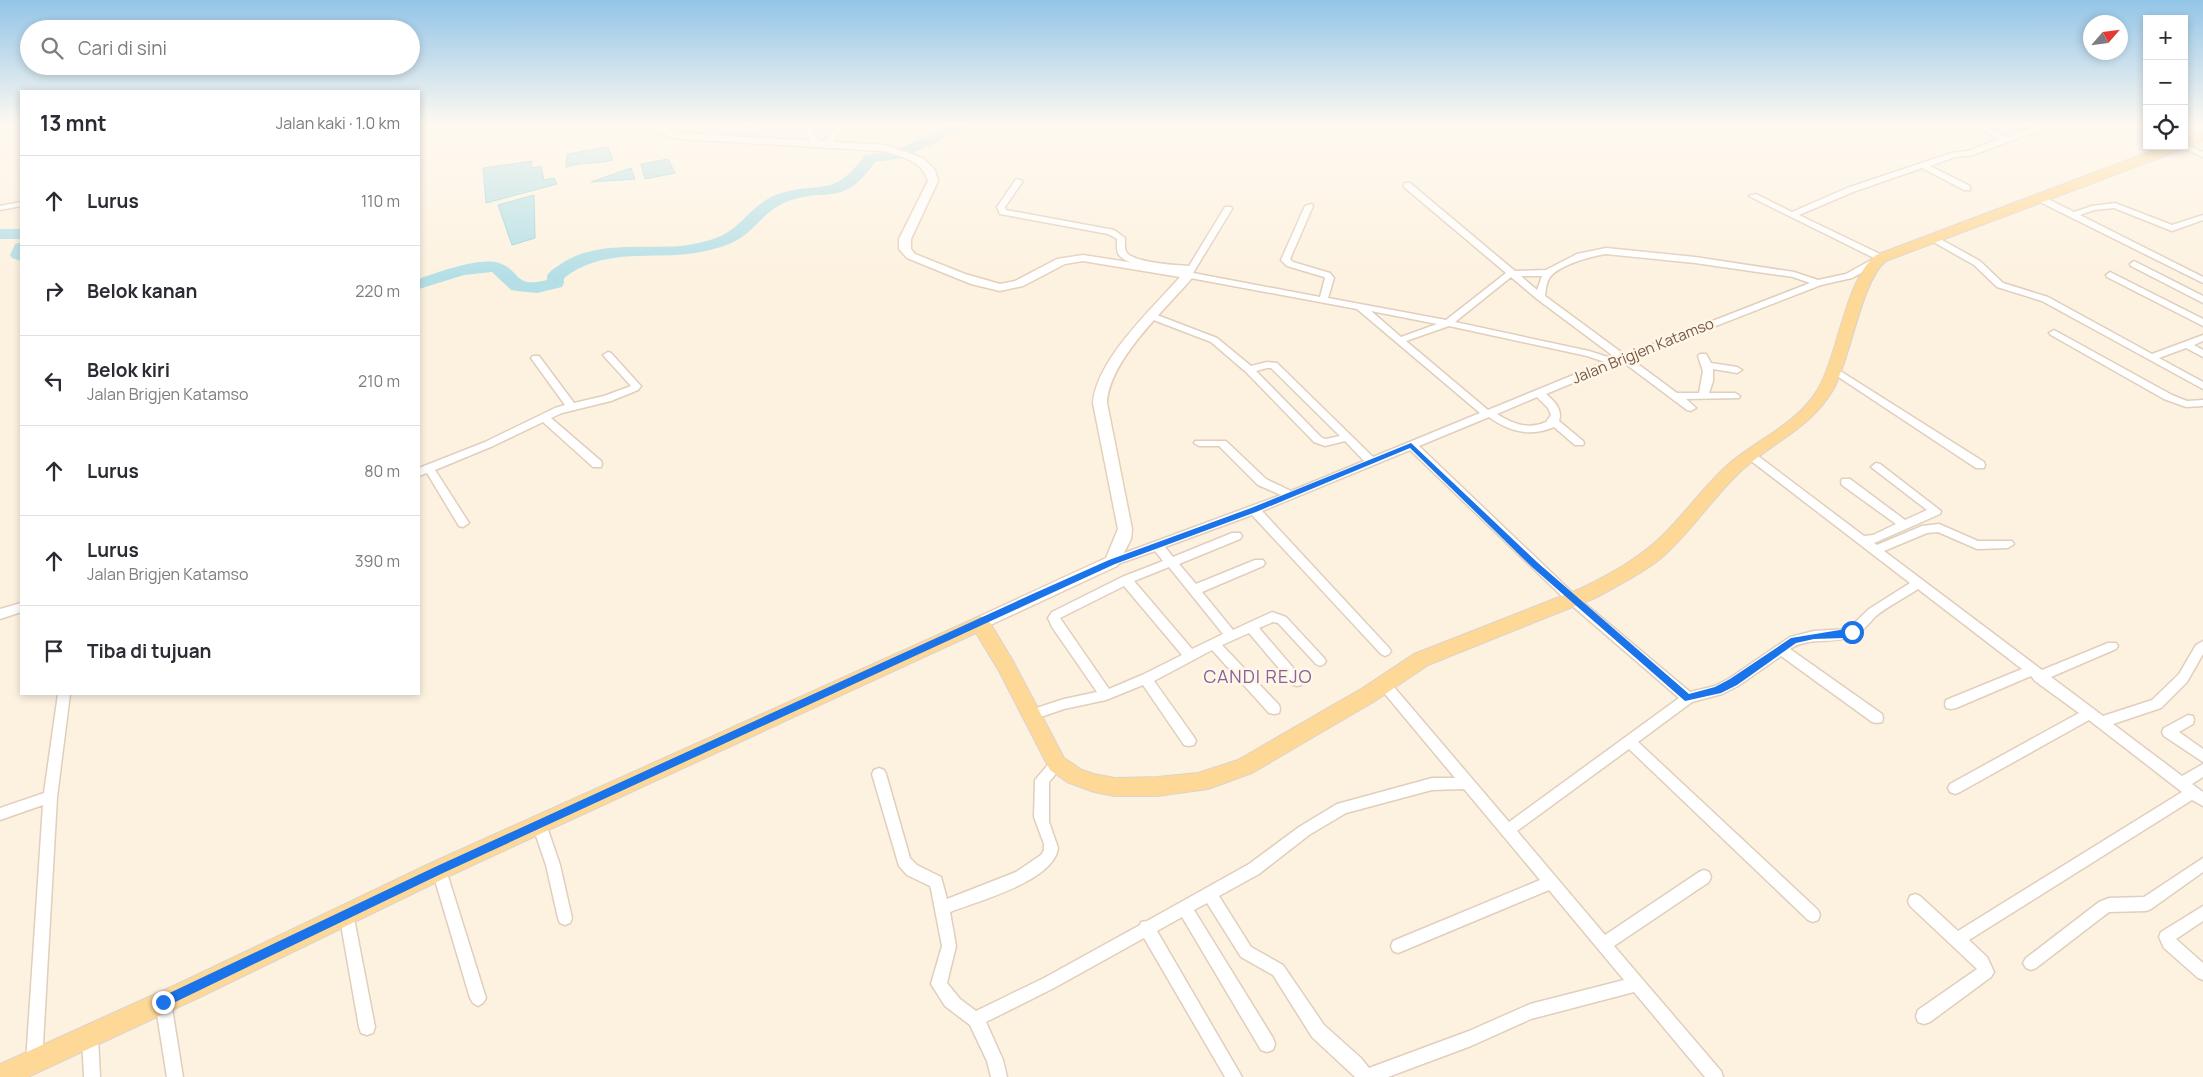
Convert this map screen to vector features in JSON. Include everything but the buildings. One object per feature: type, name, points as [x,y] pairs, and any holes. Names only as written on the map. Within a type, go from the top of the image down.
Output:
[{"type":"main road","name":"Jalan Brigjen Katamso","points":[[1878,260],[2099,175]]},
{"type":"main road","points":[[0,1077],[163,1002],[346,913],[980,623],[1032,715],[1057,764],[1077,777],[1108,787],[1159,787],[1190,783],[1220,776],[1264,756],[1384,684],[1410,664],[1573,600],[1629,572],[1650,558],[1710,492],[1750,455],[1792,428],[1821,399],[1834,370],[1866,277],[1878,260]]},
{"type":"street","points":[[932,175],[933,180],[905,239],[905,249],[912,256],[998,288],[1012,287],[1053,263],[1072,258],[1189,272]]},
{"type":"street","points":[[1794,214],[1850,190],[1895,175]]},
{"type":"street","points":[[1942,175],[1967,188]]},
{"type":"street","points":[[1019,181],[1001,206],[1003,212],[1120,235],[1123,253],[1131,258],[1189,272],[1323,300],[1448,323],[1618,360]]},
{"type":"street","points":[[1407,185],[1618,360],[1691,408]]},
{"type":"street","points":[[1753,196],[1794,214],[1878,260]]},
{"type":"street","points":[[2039,198],[2203,280]]},
{"type":"street","points":[[0,208],[20,204]]},
{"type":"street","points":[[2074,215],[2092,208],[2115,205],[2172,228],[2203,217]]},
{"type":"street","points":[[1309,206],[1285,260],[1290,264],[1328,275],[1330,278],[1323,300]]},
{"type":"street","points":[[980,623],[1112,562],[1123,539],[1125,529],[1100,404],[1101,389],[1117,358],[1154,317],[1189,272],[1228,209]]},
{"type":"street","points":[[1933,238],[1977,263],[2000,285],[2052,302],[2203,386]]},
{"type":"street","points":[[1400,340],[1448,323],[1512,273],[1548,273],[1580,256],[1620,251],[1794,275],[1818,283]]},
{"type":"street","name":"Jalan Brigjen Katamso","points":[[1112,562],[1254,510],[1618,360],[1818,283],[1849,276],[1878,260]]},
{"type":"street","points":[[2134,264],[2203,300]]},
{"type":"street","points":[[1540,297],[1542,284],[1548,273]]},
{"type":"street","points":[[2110,275],[2203,323]]},
{"type":"street","points":[[1359,306],[1488,413],[1504,424],[1522,430],[1535,430],[1546,427],[1553,421],[1555,413],[1552,406],[1538,393]]},
{"type":"street","points":[[1154,317],[1214,340],[1249,370],[1318,440],[1325,443],[1347,437]]},
{"type":"street","points":[[2054,333],[2168,397],[2186,404],[2203,403]]},
{"type":"street","points":[[2152,357],[2203,338]]},
{"type":"street","points":[[2186,344],[2203,354]]},
{"type":"street","points":[[463,523],[424,470],[489,444],[571,406],[607,399],[636,387],[608,355]]},
{"type":"street","points":[[536,358],[571,406]]},
{"type":"street","points":[[1703,396],[1709,380],[1705,361],[1737,370]]},
{"type":"street","points":[[1249,370],[1267,365],[1274,366],[1371,462]]},
{"type":"street","points":[[1834,370],[1980,465]]},
{"type":"street","points":[[1675,396],[1735,396]]},
{"type":"street","points":[[545,418],[597,464]]},
{"type":"street","points":[[1553,421],[1579,443]]},
{"type":"street","points":[[1199,444],[1222,443],[1262,482],[1291,495]]},
{"type":"street","points":[[1411,445],[1573,600],[1688,698]]},
{"type":"street","points":[[1750,455],[2035,674],[2091,713],[2198,796],[2075,864],[2006,911],[1964,935],[1960,941]]},
{"type":"street","points":[[1860,540],[1875,539],[1936,511],[1876,467]]},
{"type":"street","points":[[1846,482],[1904,525]]},
{"type":"street","points":[[1254,510],[1385,651]]},
{"type":"street","points":[[1874,551],[1926,529],[1939,528],[1977,545],[2008,544]]},
{"type":"street","points":[[1106,695],[1056,624],[1054,618],[1126,580],[1236,536]]},
{"type":"street","points":[[1157,546],[1231,636]]},
{"type":"street","points":[[1194,590],[1259,563]]},
{"type":"street","points":[[1126,580],[1190,656]]},
{"type":"street","points":[[1508,830],[1688,698],[1726,686],[1802,637],[1844,635],[1852,632],[1873,612],[1918,584]]},
{"type":"street","points":[[0,614],[20,608]]},
{"type":"street","points":[[1032,715],[1064,704],[1106,695],[1146,679],[1213,644],[1269,618],[1279,618],[1320,661]]},
{"type":"street","points":[[1251,627],[1297,681]]},
{"type":"street","points":[[1213,644],[1274,708]]},
{"type":"street","points":[[1951,704],[2112,646]]},
{"type":"street","points":[[2102,722],[2156,704],[2183,678],[2203,646]]},
{"type":"street","points":[[1781,649],[1877,718]]},
{"type":"street","points":[[1146,679],[1189,741]]},
{"type":"street","points":[[1384,684],[1715,1077]]},
{"type":"street","points":[[34,1062],[50,797],[64,695]]},
{"type":"street","points":[[1955,788],[2091,713]]},
{"type":"street","points":[[2188,720],[2169,732],[2203,756]]},
{"type":"street","points":[[1629,741],[1813,915]]},
{"type":"street","points":[[942,908],[1028,874],[1050,857],[1052,849],[1043,824],[1041,810],[1042,780],[1057,764]]},
{"type":"street","points":[[2182,783],[2203,770]]},
{"type":"street","points":[[879,774],[904,861],[912,870],[936,882],[949,946],[939,984],[950,1001],[958,1009],[976,1019],[995,1060],[999,1077]]},
{"type":"street","points":[[976,1019],[1049,983],[1254,868],[1304,831],[1342,808],[1432,784],[1468,782]]},
{"type":"street","points":[[0,814],[50,797]]},
{"type":"street","points":[[539,824],[553,865],[565,918]]},
{"type":"street","points":[[2031,964],[2109,904],[2146,904],[2203,864]]},
{"type":"street","points":[[439,870],[478,998]]},
{"type":"street","points":[[1604,944],[1704,877]]},
{"type":"street","points":[[1398,946],[1552,882]]},
{"type":"street","points":[[1209,893],[1246,952],[1278,970],[1318,1031],[1356,1064],[1366,1077],[1471,1038],[1530,1012],[1637,984]]},
{"type":"street","points":[[1914,901],[1982,962],[1986,972],[1924,1016]]},
{"type":"street","points":[[1184,907],[1267,1044]]},
{"type":"street","points":[[2203,912],[2166,938],[2169,943],[2203,973]]},
{"type":"street","points":[[346,913],[367,1026]]},
{"type":"street","points":[[1146,927],[1234,1077]]},
{"type":"street","points":[[163,1002],[175,1077]]},
{"type":"street","points":[[90,1036],[92,1077]]},
{"type":"water","points":[[484,175],[543,175],[544,180],[554,178],[557,184],[486,203]]},
{"type":"water","points":[[610,175],[634,175],[635,179],[591,182]]},
{"type":"water","points":[[644,175],[664,175],[645,179]]},
{"type":"water","points":[[534,195],[535,238],[512,245],[498,205]]},
{"type":"waterway","points":[[420,284],[462,270],[496,267],[517,286],[537,288],[556,283],[555,276],[571,264],[588,257],[606,253],[663,252],[710,245],[737,233],[763,209],[775,201],[796,194],[841,187],[857,175]]},
{"type":"waterway","points":[[0,234],[20,234]]},
{"type":"waterway","points":[[20,248],[18,251],[18,255],[20,256]]},
{"type":"district","name":"CANDI REJO","points":[[1258,677]]},
{"type":"route","points":[[163,1002],[346,913],[1040,594],[1112,562],[1254,510],[1411,445],[1573,600],[1688,698],[1718,690],[1734,682],[1794,640],[1802,637],[1844,635],[1852,632]]}]
